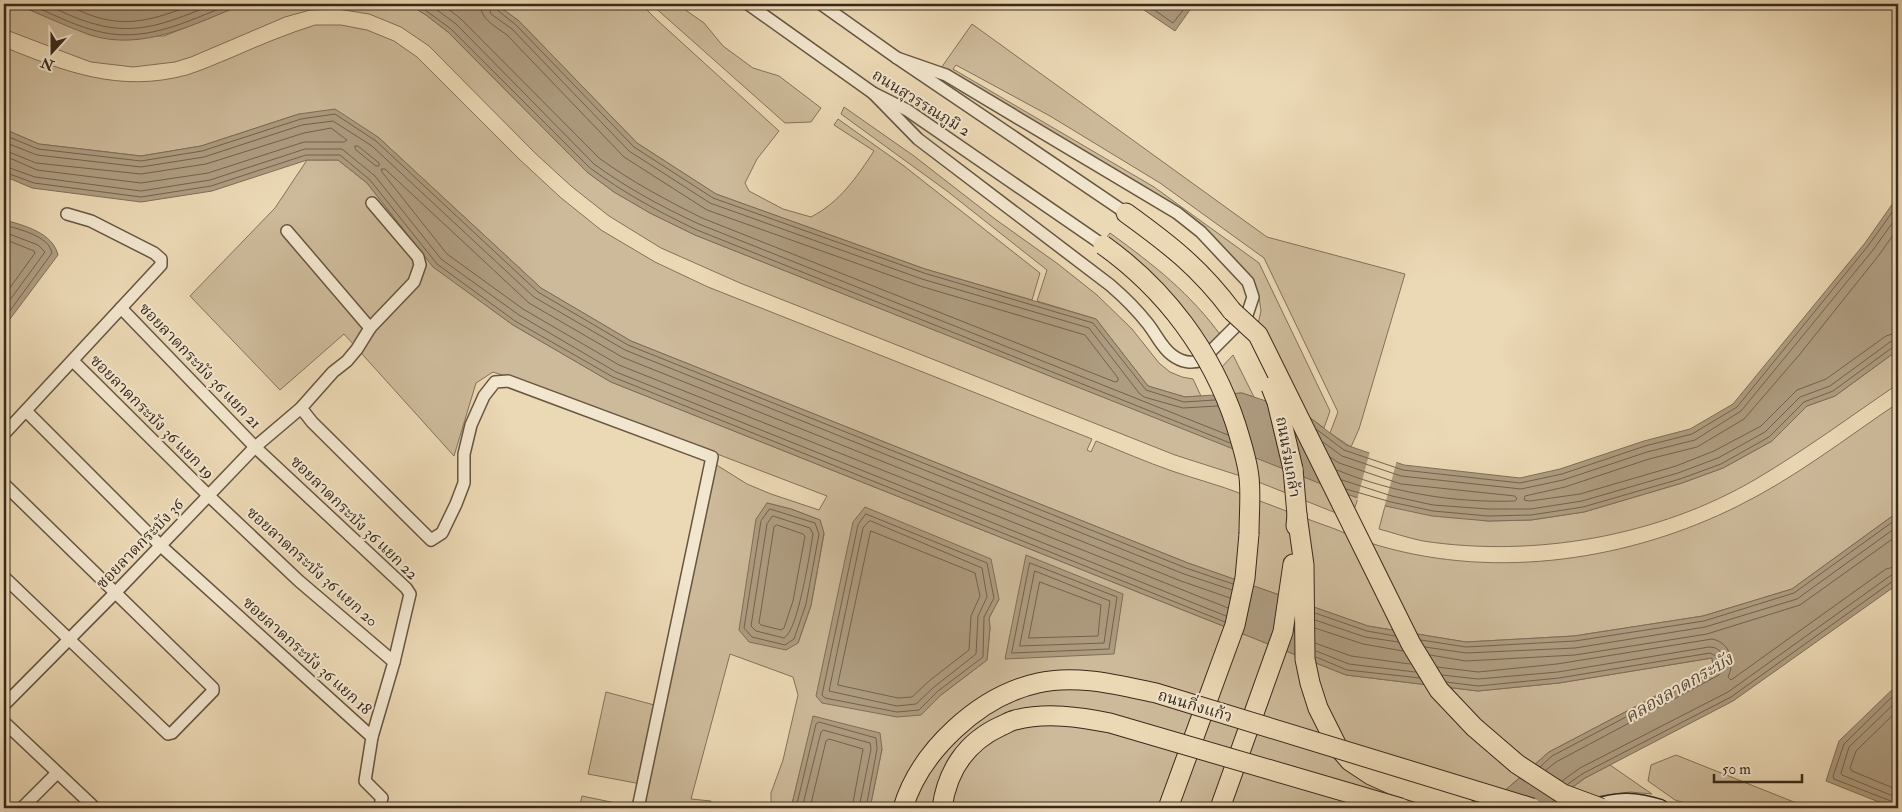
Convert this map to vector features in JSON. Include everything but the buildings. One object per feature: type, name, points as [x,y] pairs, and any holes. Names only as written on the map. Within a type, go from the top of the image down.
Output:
[{"type":"main road","name":"ถนนร่มเกล้า","points":[[1126,213],[1170,244],[1191,263],[1232,311],[1265,373],[1277,402],[1293,469],[1297,515],[1293,571],[1283,632],[1220,808]]},
{"type":"main road","points":[[1103,245],[1130,264],[1153,286],[1177,314],[1200,346],[1225,393],[1244,450],[1249,478],[1249,534],[1245,578],[1235,625],[1168,808]]},
{"type":"main road","points":[[1232,311],[1258,336],[1407,636],[1439,690],[1474,727],[1517,764],[1563,794],[1601,808]]},
{"type":"main road","points":[[1297,515],[1304,565],[1305,659],[1318,708],[1337,746],[1350,761],[1371,775],[1393,785],[1466,808]]},
{"type":"main road","name":"ถนนกิ่งแก้ว","points":[[903,808],[906,797],[922,768],[946,735],[970,717],[1001,696],[1038,683],[1081,680],[1156,693],[1532,808]]},
{"type":"main road","points":[[942,808],[944,794],[952,769],[968,747],[990,731],[1015,720],[1054,716],[1079,717],[1110,723],[1401,808]]},
{"type":"main road","points":[[1160,808],[1184,764]]},
{"type":"main road","points":[[1595,808],[1625,801],[1643,803],[1660,808]]},
{"type":"street","name":"ถนนสุวรรณภูมิ 2","points":[[748,4],[873,93],[907,110],[1103,245]]},
{"type":"street","name":"ถนนสุวรรณภูมิ 2","points":[[821,4],[897,58],[1126,213]]},
{"type":"street","points":[[873,93],[918,139],[1110,285],[1137,311],[1169,353],[1177,359],[1189,362],[1202,360],[1248,315],[1253,297],[1248,282],[1200,232],[1177,213],[946,75],[897,58]]},
{"type":"street","name":"ซอยลาดกระบัง 36","points":[[4,705],[256,447],[301,408],[357,349],[370,328],[414,282],[420,265],[418,258],[372,203]]},
{"type":"street","points":[[4,434],[161,265],[161,259],[154,253],[91,221],[67,214]]},
{"type":"street","points":[[287,231],[370,328]]},
{"type":"street","name":"ซอยลาดกระบัง 36 แยก 21","points":[[121,308],[256,447]]},
{"type":"street","name":"ซอยลาดกระบัง 36 แยก 19","points":[[73,361],[209,496]]},
{"type":"street","points":[[301,408],[312,422],[430,540],[442,533],[456,504],[464,483],[464,454],[471,425],[484,396],[495,382],[508,381],[712,457],[638,808]]},
{"type":"street","name":"ซอยลาดกระบัง 36 แยก 18","points":[[26,410],[161,546],[372,737],[365,781],[382,798],[379,808]]},
{"type":"street","name":"ซอยลาดกระบัง 36 แยก 22","points":[[256,447],[410,594],[394,662],[372,737]]},
{"type":"street","points":[[4,484],[213,688],[212,693],[172,733],[168,734],[4,578]]},
{"type":"street","name":"ซอยลาดกระบัง 36 แยก 20","points":[[209,496],[299,581],[394,662]]},
{"type":"street","points":[[4,722],[95,808]]},
{"type":"street","points":[[22,808],[56,773]]},
{"type":"shaded area","points":[[4,4],[15,4],[91,35],[164,36],[244,4],[408,4],[448,32],[587,172],[614,192],[650,213],[695,235],[1358,498],[1351,519],[1256,481],[1175,455],[740,283],[661,248],[609,216],[571,186],[535,153],[429,46],[401,27],[369,14],[338,9],[310,10],[285,17],[191,57],[175,62],[133,67],[91,62],[4,29]]},
{"type":"shaded area","points":[[496,4],[641,4],[779,131],[757,159],[745,183],[749,191],[783,209],[811,217],[831,204],[854,180],[874,151],[834,125],[838,119],[904,166],[1040,273],[1032,300],[925,269],[716,194],[637,143],[519,21]]},
{"type":"shaded area","points":[[651,4],[677,4],[704,23],[723,46],[753,68],[779,76],[821,108],[811,122],[785,123]]},
{"type":"shaded area","points":[[972,24],[1267,237],[1405,274],[1359,429],[1351,447],[1330,433],[1338,412],[1264,258],[1160,183],[1050,116],[956,65],[953,69],[1154,187],[1259,263],[1330,411],[1324,428],[1305,414],[1257,328],[1261,311],[1259,297],[1250,279],[1202,230],[941,68]]},
{"type":"shaded area","points":[[315,25],[341,25],[367,30],[394,41],[417,57],[518,158],[560,197],[601,230],[655,262],[708,287],[1092,439],[1087,450],[1091,452],[1096,441],[1162,468],[1233,491],[1374,544],[1425,556],[1471,562],[1517,563],[1563,559],[1653,540],[1696,525],[1759,495],[1820,457],[1898,403],[1898,512],[1792,589],[1703,616],[1574,636],[1466,642],[1368,626],[1188,563],[631,341],[541,288],[378,137],[299,114],[201,146],[141,156],[39,144],[4,129],[4,47],[71,72],[116,81],[139,82],[187,75]]},
{"type":"shaded area","points":[[844,107],[914,156],[1097,295],[1132,329],[1159,363],[1170,372],[1193,379],[1201,396],[1185,397],[1148,386],[1096,319],[1037,301],[1047,270],[947,191],[841,114]]},
{"type":"shaded area","points":[[307,160],[338,160],[367,183],[434,267],[513,325],[611,382],[1346,675],[1478,691],[1559,683],[1712,658],[1713,666],[1549,752],[1485,808],[870,808],[882,749],[814,716],[791,808],[771,808],[771,793],[783,760],[798,695],[793,677],[730,654],[691,799],[711,801],[710,808],[579,808],[582,796],[635,807],[641,784],[588,774],[606,692],[658,706],[715,464],[747,484],[819,510],[827,496],[560,394],[493,372],[476,383],[454,456],[344,334],[280,390],[190,296],[275,208]],"holes":[[[767,503],[791,509],[820,520],[824,534],[811,606],[798,643]],[[999,599],[989,618],[987,660],[941,695],[921,715]]]},
{"type":"shaded area","points":[[1110,233],[1170,280],[1210,321],[1222,337],[1209,350],[1104,241]]},
{"type":"shaded area","points":[[1898,350],[1898,384],[1810,445],[1756,479],[1718,499],[1679,515],[1638,528],[1595,538],[1552,544],[1465,546],[1423,541],[1379,529],[1385,506],[1488,521],[1531,520],[1584,512],[1682,483],[1723,468],[1772,441],[1807,406],[1835,396]]},
{"type":"shaded area","points":[[1233,355],[1254,397],[1242,393],[1230,394],[1220,369]]},
{"type":"shaded area","points":[[1676,755],[1809,808],[1702,808],[1675,800],[1648,781],[1651,765]]},
{"type":"shaded area","points":[[1610,765],[1652,794],[1630,792],[1600,796],[1580,808],[1544,808],[1585,778]]},
{"type":"water","points":[[16,4],[244,4],[169,33],[150,38],[130,40],[90,35]]},
{"type":"water","points":[[408,4],[496,4],[519,21],[637,143],[716,194],[925,269],[1096,319],[1148,386],[1185,397],[1242,393],[1305,414],[1346,445],[1404,465],[1520,478],[1560,469],[1644,441],[1690,429],[1733,404],[1865,243],[1898,196],[1898,350],[1835,396],[1807,406],[1772,441],[1723,468],[1682,483],[1584,512],[1531,520],[1488,521],[1432,516],[1390,507],[1349,495],[695,235],[650,213],[614,192],[587,172],[448,32]]},
{"type":"water","points":[[1148,4],[1194,4],[1175,31],[1144,10]]},
{"type":"water","name":"คลองลาดกระบัง","points":[[335,109],[378,137],[541,288],[631,341],[1188,563],[1368,626],[1466,642],[1574,636],[1703,616],[1792,589],[1898,512],[1898,584],[1733,701],[1585,778],[1544,808],[1485,808],[1549,752],[1713,666],[1712,658],[1559,683],[1478,691],[1346,675],[611,382],[513,325],[433,267],[367,183],[338,160],[307,160],[212,191],[141,202],[32,188],[4,176],[4,129],[39,144],[141,156],[201,146],[299,114]]},
{"type":"water","points":[[4,220],[37,231],[50,241],[58,255],[4,327]]},
{"type":"water","points":[[767,503],[791,509],[820,520],[824,533],[811,605],[798,643],[786,650],[749,642],[739,630],[756,519]]},
{"type":"water","points":[[865,507],[991,559],[999,599],[989,618],[987,660],[941,695],[921,715],[897,717],[822,703],[816,696],[853,522]]},
{"type":"water","points":[[1026,555],[1123,594],[1114,654],[1005,659]]},
{"type":"water","points":[[1898,684],[1898,808],[1894,808],[1826,781],[1839,741]]},
{"type":"water","points":[[813,716],[880,733],[882,749],[870,808],[791,808]]},
{"type":"pier","points":[[1370,451],[1397,460],[1384,508],[1357,500]]}]
